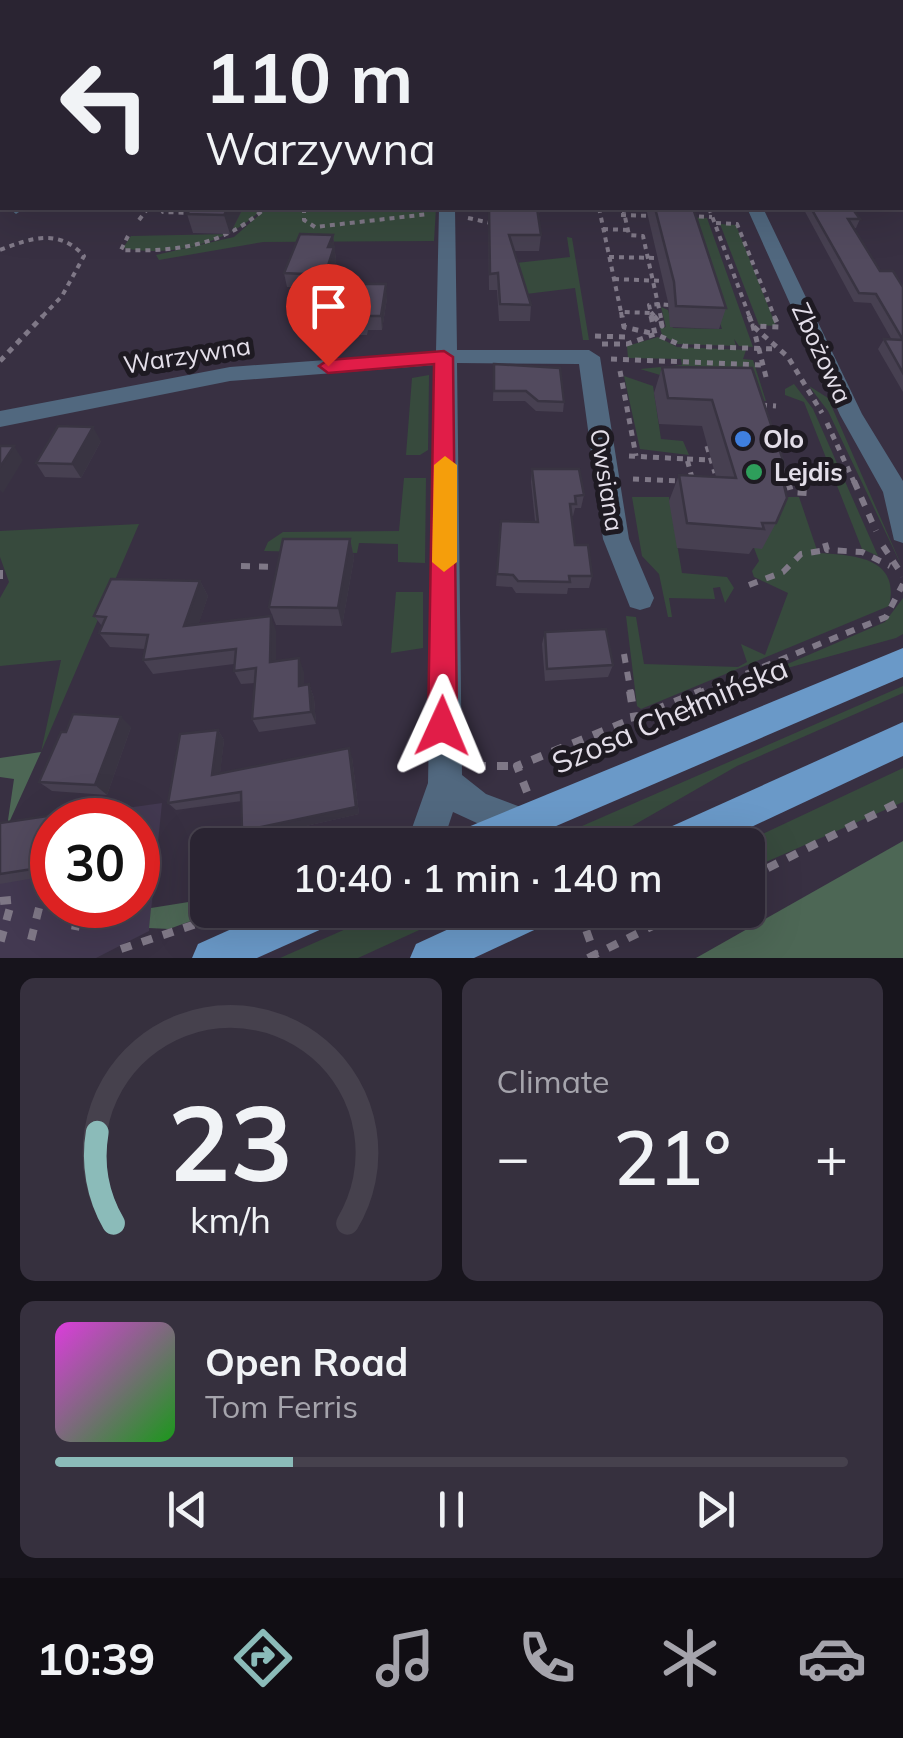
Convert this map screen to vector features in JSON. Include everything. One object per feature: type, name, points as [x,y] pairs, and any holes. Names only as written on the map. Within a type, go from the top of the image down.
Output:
[{"type":"main road","name":"Szosa Chełmińska","points":[[509,828],[903,662]]},
{"type":"main road","points":[[709,828],[903,739]]},
{"type":"main road","points":[[212,958],[279,928]]},
{"type":"main road","points":[[430,958],[494,928]]},
{"type":"street","name":"Zbożowa","points":[[756,210],[851,415],[899,498],[903,532]]},
{"type":"street","points":[[417,828],[444,783],[444,357],[470,218]]},
{"type":"street","name":"Warzywna","points":[[0,418],[189,379],[594,346]]},
{"type":"street","name":"Owsiana","points":[[594,346],[604,467],[616,540],[640,598]]},
{"type":"street","points":[[444,783],[474,807],[528,820]]},
{"type":"path","points":[[139,220],[146,210]]},
{"type":"path","points":[[164,210],[195,210],[200,219]]},
{"type":"path","points":[[128,236],[120,250],[150,250],[228,238],[263,210]]},
{"type":"path","points":[[304,210],[304,220],[315,227],[470,218]]},
{"type":"path","points":[[522,217],[535,211],[560,210]]},
{"type":"path","points":[[598,210],[627,344]]},
{"type":"path","points":[[710,210],[766,377]]},
{"type":"path","points":[[163,218],[167,212]]},
{"type":"path","points":[[653,237],[628,235],[623,212],[661,215]]},
{"type":"path","points":[[682,216],[737,224],[779,327],[752,326]]},
{"type":"path","points":[[603,229],[628,230]]},
{"type":"path","points":[[621,312],[651,313],[662,326],[643,236]]},
{"type":"path","points":[[0,250],[33,237],[60,237],[74,242],[84,256],[62,296],[0,362]]},
{"type":"path","points":[[150,250],[156,260]]},
{"type":"path","points":[[609,257],[658,258]]},
{"type":"path","points":[[614,279],[664,281]]},
{"type":"path","points":[[655,334],[650,304],[669,304]]},
{"type":"path","points":[[752,326],[788,357],[804,390],[820,409],[893,567]]},
{"type":"path","points":[[624,327],[683,346],[777,349]]},
{"type":"path","points":[[594,346],[627,344],[655,334]]},
{"type":"path","points":[[594,346],[626,337]]},
{"type":"path","points":[[594,346],[763,365]]},
{"type":"path","points":[[620,371],[636,456]]},
{"type":"path","points":[[750,405],[776,406]]},
{"type":"path","points":[[706,439],[718,485]]},
{"type":"path","points":[[604,467],[636,456],[711,460]]},
{"type":"path","points":[[604,467],[688,482],[688,459]]},
{"type":"path","points":[[774,483],[783,483],[778,470]]},
{"type":"path","points":[[786,474],[792,492]]},
{"type":"path","points":[[777,491],[807,492]]},
{"type":"path","points":[[749,585],[783,572],[805,550],[826,546],[862,552],[903,576]]},
{"type":"path","points":[[241,566],[287,568]]},
{"type":"path","points":[[0,570],[0,584]]},
{"type":"path","points":[[528,820],[517,766],[886,617],[903,584]]},
{"type":"path","points":[[624,654],[635,720]]},
{"type":"path","points":[[765,869],[903,800]]},
{"type":"path","points":[[0,902],[12,900],[0,944]]},
{"type":"path","points":[[121,949],[190,926]]},
{"type":"path","points":[[31,940],[34,928]]},
{"type":"path","points":[[583,928],[592,956],[649,928]]},
{"type":"shaded area","points":[[30,828],[30,928],[149,928],[149,931],[96,958],[0,958],[0,842]]},
{"type":"green space","points":[[242,210],[261,210],[230,232]]},
{"type":"green space","points":[[265,210],[436,210],[434,241],[263,242],[159,260],[156,255],[234,237]]},
{"type":"green space","points":[[663,216],[707,218],[753,347],[739,346],[734,339],[736,346],[678,344],[662,335],[660,328],[666,327],[661,307],[668,310],[673,328],[722,329],[687,223],[649,221]]},
{"type":"green space","points":[[720,224],[736,225],[776,326],[759,325]]},
{"type":"green space","points":[[226,234],[180,249],[123,248],[131,236]]},
{"type":"green space","points":[[567,237],[572,238],[589,340],[583,340],[575,288],[526,294],[516,263],[570,257]]},
{"type":"green space","points":[[658,337],[677,347],[746,350],[743,359],[753,360],[766,401],[744,400],[640,369],[682,365],[681,359],[628,358],[627,346]]},
{"type":"green space","points":[[429,375],[428,450],[420,455],[406,455],[412,378]]},
{"type":"green space","points":[[624,376],[653,386],[661,439],[683,441],[689,455],[640,449]]},
{"type":"green space","points":[[794,384],[813,409],[878,556],[862,549],[804,402],[785,395],[785,389]]},
{"type":"green space","points":[[809,386],[828,398],[903,569],[828,411]]},
{"type":"green space","points":[[404,478],[426,478],[425,563],[398,562],[398,544],[359,543],[357,553],[264,551],[268,542],[283,532],[399,531]]},
{"type":"green space","points":[[632,497],[669,497],[682,573],[727,577],[734,588],[725,603],[720,587],[713,588],[715,599],[669,598],[672,617],[668,617],[659,574],[642,556]]},
{"type":"green space","points":[[772,497],[799,497],[818,553],[859,558],[881,568],[891,590],[889,606],[641,709],[637,706],[626,616],[636,617],[644,664],[738,667],[747,662],[741,644],[765,655],[788,593],[754,577],[752,571],[759,561],[754,548],[762,548]]},
{"type":"green space","points":[[139,524],[41,752],[61,660],[0,666],[0,598],[9,582],[0,557],[0,531]]},
{"type":"green space","points":[[396,592],[423,592],[423,648],[391,653]]},
{"type":"green space","points":[[903,598],[903,634],[896,638],[762,675],[885,622]]},
{"type":"green space","points":[[903,686],[903,693],[737,766],[629,828],[577,828]]},
{"type":"green space","points":[[41,752],[7,827],[14,779],[0,777],[0,758]]},
{"type":"green space","points":[[903,768],[903,802],[765,863],[765,833]]},
{"type":"green space","points":[[903,841],[903,958],[696,958],[749,928],[765,928],[765,919]]},
{"type":"green space","points":[[190,902],[190,921],[169,929],[149,928],[160,928],[160,907]]},
{"type":"green space","points":[[348,928],[424,928],[358,958],[280,958]]},
{"type":"building","points":[[190,210],[227,210],[224,215],[187,214]]},
{"type":"building","points":[[489,210],[537,210],[541,235],[509,235],[531,305],[500,304],[498,273],[490,274]]},
{"type":"building","points":[[656,210],[694,210],[726,308],[676,306],[674,282]]},
{"type":"building","points":[[812,210],[853,210],[860,219],[848,219],[880,271],[893,271],[903,287],[903,340],[876,294],[859,293]]},
{"type":"building","points":[[300,234],[333,235],[328,247],[334,247],[325,275],[284,273]]},
{"type":"building","points":[[345,284],[386,284],[381,316],[344,321],[347,307],[341,307]]},
{"type":"building","points":[[884,339],[903,340],[903,373]]},
{"type":"building","points":[[494,364],[560,368],[564,402],[538,401],[526,391],[494,391]]},
{"type":"building","points":[[662,367],[752,368],[789,478],[782,477],[787,498],[776,523],[762,523],[764,529],[687,523],[679,475],[736,478],[712,400],[668,398]]},
{"type":"building","points":[[58,426],[93,427],[72,464],[36,463]]},
{"type":"building","points":[[0,446],[14,446],[0,467]]},
{"type":"building","points":[[532,469],[579,469],[584,495],[575,496],[576,504],[570,504],[575,545],[588,545],[592,576],[569,576],[570,582],[518,581],[513,575],[497,574],[501,521],[538,522]]},
{"type":"building","points":[[283,539],[350,539],[338,608],[269,607]]},
{"type":"building","points":[[111,579],[200,581],[184,626],[271,616],[270,662],[299,658],[299,686],[309,684],[311,712],[252,719],[256,668],[234,671],[236,649],[143,660],[148,635],[99,633],[106,617],[94,616]]},
{"type":"building","points":[[606,629],[613,665],[547,669],[545,632]]},
{"type":"building","points":[[73,714],[121,717],[95,785],[39,782],[61,732],[66,732]]},
{"type":"building","points":[[218,730],[212,775],[349,748],[356,807],[242,828],[241,792],[168,803],[180,734]]},
{"type":"building","points":[[30,819],[30,869],[0,874],[0,823]]},
{"type":"slow traffic","points":[[444,562],[445,465]]},
{"type":"place","name":"Olo","points":[[743,439]]},
{"type":"place","name":"Lejdis","points":[[754,472]]},
{"type":"route","points":[[328,366],[444,357],[442,726]]}]
